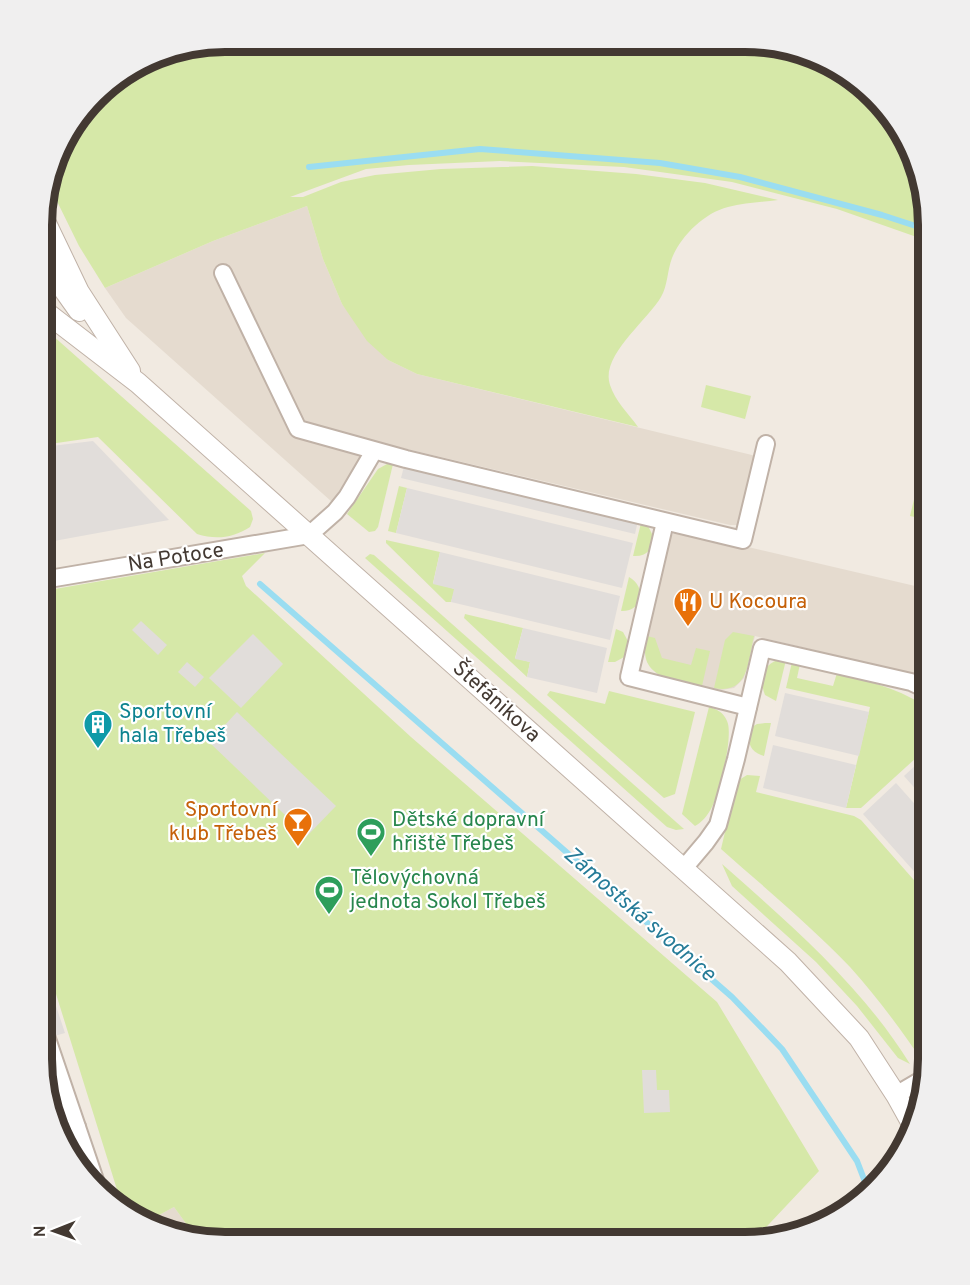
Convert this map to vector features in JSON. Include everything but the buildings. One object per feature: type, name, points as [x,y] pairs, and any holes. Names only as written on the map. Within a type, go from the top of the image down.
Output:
[{"type":"street","points":[[52,236],[79,292],[138,383]]},
{"type":"street","points":[[223,273],[298,429],[374,451],[743,540],[766,444]]},
{"type":"street","name":"Štefánikova","points":[[52,274],[68,298],[138,383]]},
{"type":"street","name":"Štefánikova","points":[[52,317],[138,383],[788,962],[859,1038],[908,1116]]},
{"type":"street","points":[[309,535],[336,512],[374,451]]},
{"type":"street","points":[[665,522],[629,677],[748,707]]},
{"type":"street","name":"Na Potoce","points":[[52,578],[309,535]]},
{"type":"street","points":[[684,868],[718,825],[762,648],[917,685]]},
{"type":"street","points":[[52,1053],[91,1169]]},
{"type":"street","points":[[896,1095],[915,1084]]},
{"type":"street","points":[[70,1135],[77,1127]]},
{"type":"shaded area","points":[[307,206],[323,259],[342,304],[388,360],[417,374],[756,456],[742,519],[737,525],[730,525],[390,445],[361,456],[332,502],[126,318],[105,288],[213,241]]},
{"type":"shaded area","points":[[93,441],[169,520],[52,541],[52,446]]},
{"type":"shaded area","points":[[406,459],[639,516],[635,534],[401,478]]},
{"type":"shaded area","points":[[407,488],[633,543],[622,588],[396,533]]},
{"type":"shaded area","points":[[680,531],[918,587],[917,675],[755,636],[744,678],[734,688],[721,690],[657,674],[647,662],[645,646],[671,535]]},
{"type":"shaded area","points":[[440,552],[620,596],[610,640],[451,602],[454,589],[433,584]]},
{"type":"shaded area","points":[[141,621],[167,645],[158,655],[132,630]]},
{"type":"shaded area","points":[[523,628],[607,648],[597,693],[527,677],[530,662],[515,659]]},
{"type":"shaded area","points":[[253,634],[283,664],[241,708],[209,678]]},
{"type":"shaded area","points":[[187,662],[204,677],[195,687],[178,672]]},
{"type":"shaded area","points":[[785,693],[869,712],[859,756],[775,736]]},
{"type":"shaded area","points":[[237,712],[336,806],[307,836],[209,742]]},
{"type":"shaded area","points":[[773,745],[856,765],[846,808],[763,788]]},
{"type":"shaded area","points":[[917,764],[917,791],[904,776]]},
{"type":"shaded area","points":[[896,783],[917,807],[917,875],[863,814]]},
{"type":"shaded area","points":[[52,994],[65,1033],[52,1037]]},
{"type":"shaded area","points":[[642,1070],[656,1070],[657,1090],[669,1090],[670,1112],[644,1113]]},
{"type":"shaded area","points":[[174,1207],[190,1229],[181,1227],[155,1217]]},
{"type":"green space","points":[[225,52],[744,52],[789,58],[831,76],[859,95],[875,111],[900,149],[908,170],[916,203],[918,225],[918,237],[837,209],[732,182],[624,167],[500,161],[366,169],[290,197],[303,197],[341,182],[375,175],[441,169],[532,166],[636,174],[705,183],[778,200],[740,204],[710,214],[694,226],[676,250],[661,297],[626,339],[612,362],[609,374],[610,385],[615,396],[638,427],[417,374],[388,360],[367,341],[342,304],[323,259],[307,206],[213,241],[105,288],[79,246],[55,197],[66,159],[88,120],[111,95],[129,82],[159,66],[181,58]]},
{"type":"green space","points":[[52,335],[251,511],[253,519],[250,527],[237,534],[224,537],[197,534],[98,437],[52,444]]},
{"type":"green space","points":[[706,385],[751,396],[745,419],[701,407]]},
{"type":"green space","points":[[387,464],[393,464],[378,527],[375,531],[369,532],[347,514],[378,469]]},
{"type":"green space","points":[[399,486],[407,488],[396,533],[388,531]]},
{"type":"green space","points":[[917,487],[918,487],[918,518],[910,516]]},
{"type":"green space","points":[[641,523],[648,526],[654,538],[648,552],[633,556]]},
{"type":"green space","points":[[386,540],[440,552],[433,583],[455,589],[451,602],[446,602],[386,543]]},
{"type":"green space","name":"Tělovýchovná jednota Sokol Třebeš","points":[[265,553],[242,576],[246,586],[411,737],[717,1002],[819,1171],[762,1231],[756,1232],[203,1231],[190,1229],[174,1207],[155,1217],[120,1197],[52,981],[52,589]]},
{"type":"green space","points":[[370,554],[374,555],[684,829],[676,830],[667,827],[365,558]]},
{"type":"green space","points":[[629,577],[635,581],[640,598],[634,608],[621,611]]},
{"type":"green space","points":[[465,614],[523,628],[515,658],[530,662],[527,677],[464,618]]},
{"type":"green space","points":[[616,629],[623,632],[629,643],[626,656],[615,662],[608,662]]},
{"type":"green space","points":[[733,632],[754,636],[745,674],[734,686],[726,689],[714,688],[725,640]]},
{"type":"green space","points":[[647,636],[655,638],[662,658],[691,665],[696,648],[710,651],[702,686],[668,678],[651,668],[645,650]]},
{"type":"green space","points":[[778,660],[786,660],[776,701],[765,695],[762,679],[768,665]]},
{"type":"green space","points":[[792,662],[800,664],[797,678],[833,686],[837,673],[896,691],[917,701],[917,757],[861,808],[846,808],[870,707],[786,688]]},
{"type":"green space","points":[[550,691],[605,704],[609,691],[695,712],[675,794],[664,798],[547,695]]},
{"type":"green space","points":[[709,707],[724,716],[729,728],[729,739],[714,802],[706,816],[695,826],[682,814]]},
{"type":"green space","points":[[771,723],[764,756],[752,749],[749,737],[752,727],[757,724]]},
{"type":"green space","points":[[747,775],[760,776],[756,792],[854,816],[861,820],[917,884],[917,1054],[870,991],[835,951],[721,849],[739,780]]},
{"type":"green space","points":[[722,864],[824,957],[870,1008],[910,1064],[898,1058],[857,1006],[816,962],[732,886]]},
{"type":"waterway","points":[[309,167],[480,149],[660,163],[740,177],[918,227]]},
{"type":"waterway","name":"Zámostská svodnice","points":[[260,584],[732,997],[782,1049],[857,1161],[866,1183]]},
{"type":"place","name":"U Kocoura","points":[[688,628]]},
{"type":"place","name":"Sportovní hala Třebeš","points":[[98,750]]},
{"type":"place","name":"Sportovní klub Třebeš","points":[[298,848]]},
{"type":"place","name":"Dětské dopravní hřiště Třebeš","points":[[371,858]]},
{"type":"place","name":"Tělovýchovná jednota Sokol Třebeš","points":[[329,916]]}]
